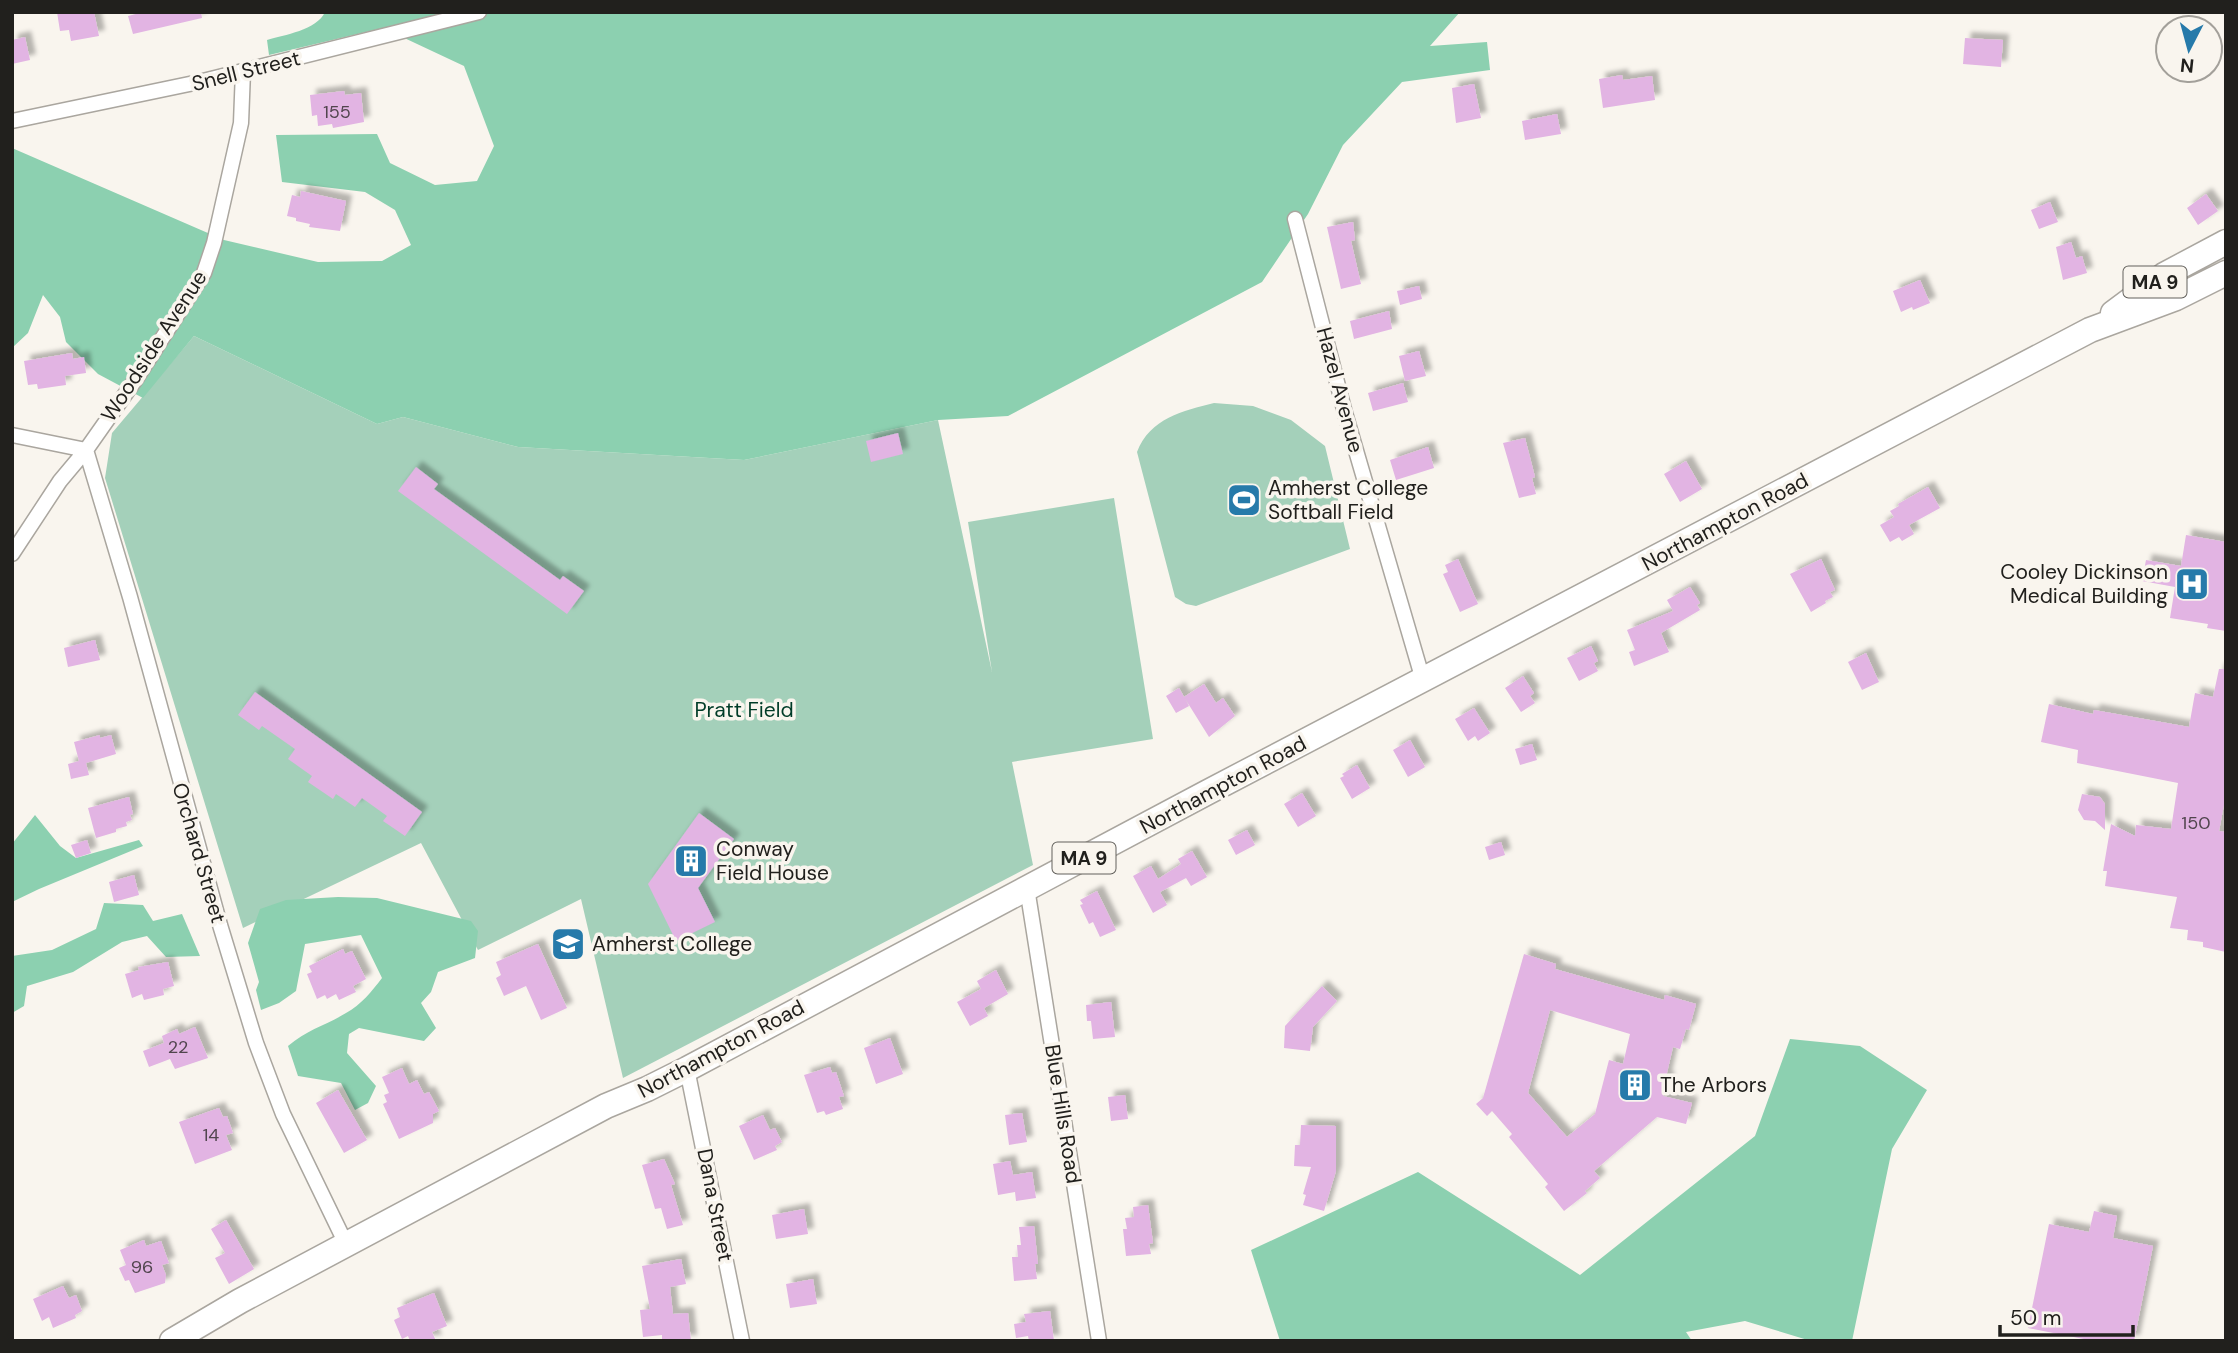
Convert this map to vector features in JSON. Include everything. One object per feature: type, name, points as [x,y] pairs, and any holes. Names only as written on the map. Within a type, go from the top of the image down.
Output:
[{"type":"highway","name":"Northampton Road","points":[[2090,330],[2164,275],[2226,242]]},
{"type":"highway","name":"Northampton Road","points":[[172,1341],[346,1244],[606,1106],[687,1069],[2090,330],[2176,298],[2226,273]]},
{"type":"street","name":"Snell Street","points":[[12,121],[110,102],[243,71],[479,12]]},
{"type":"street","name":"Woodside Avenue","points":[[12,554],[60,481],[86,450],[204,273],[214,243],[241,123],[243,71]]},
{"type":"street","name":"Hazel Avenue","points":[[1295,219],[1349,426],[1423,680]]},
{"type":"street","points":[[12,435],[86,450]]},
{"type":"street","name":"Orchard Street","points":[[86,450],[130,597],[213,902],[256,1042],[283,1114],[346,1244]]},
{"type":"street","name":"Blue Hills Road","points":[[1027,888],[1099,1341]]},
{"type":"street","name":"Dana Street","points":[[687,1069],[742,1341]]},
{"type":"green space","points":[[325,12],[1460,12],[1430,46],[1487,42],[1490,70],[1402,82],[1343,145],[1308,214],[1262,282],[1008,416],[938,420],[744,460],[518,447],[403,417],[377,424],[194,336],[143,398],[98,374],[66,342],[60,317],[43,295],[28,333],[12,348],[12,148],[224,240],[318,262],[382,261],[411,245],[395,210],[365,192],[282,182],[276,135],[377,134],[390,163],[435,185],[477,181],[494,146],[464,66],[383,28],[269,55],[267,40],[308,27]]},
{"type":"green space","name":"Pratt Field","points":[[194,336],[377,424],[403,417],[518,447],[744,460],[938,420],[992,672],[968,522],[1114,498],[1153,739],[1012,762],[1033,865],[623,1078],[581,899],[478,950],[421,843],[243,928],[105,478],[112,433]]},
{"type":"green space","name":"Amherst College Softball Field","points":[[1214,403],[1253,406],[1291,420],[1325,446],[1350,549],[1196,606],[1186,604],[1175,597],[1137,452],[1150,431],[1159,424],[1179,413]]},
{"type":"green space","points":[[35,815],[60,846],[76,858],[139,840],[143,846],[12,902],[12,844]]},
{"type":"green space","points":[[377,898],[471,921],[478,931],[475,958],[438,972],[431,992],[421,1003],[436,1028],[424,1041],[359,1028],[349,1034],[347,1053],[376,1086],[368,1103],[355,1110],[341,1083],[298,1076],[288,1046],[351,1010],[382,978],[361,935],[305,944],[296,991],[279,1003],[261,1010],[256,990],[259,982],[248,943],[260,909],[286,900]]},
{"type":"green space","points":[[104,903],[143,905],[153,921],[182,914],[200,956],[166,957],[147,936],[122,942],[73,972],[27,986],[24,1006],[12,1013],[12,956],[52,950],[96,929]]},
{"type":"green space","points":[[1790,1039],[1860,1046],[1927,1090],[1892,1149],[1852,1341],[1811,1341],[1745,1321],[1686,1332],[1692,1341],[1280,1341],[1251,1250],[1418,1172],[1580,1275],[1755,1136]]},
{"type":"building","points":[[57,12],[94,12],[99,36],[71,41],[69,30],[60,31]]},
{"type":"building","points":[[144,12],[201,12],[202,18],[133,34],[128,16]]},
{"type":"building","points":[[25,37],[30,60],[12,64],[12,40]]},
{"type":"building","points":[[1965,38],[2003,40],[2001,67],[1963,64]]},
{"type":"building","points":[[1622,75],[1623,80],[1652,76],[1655,100],[1603,108],[1599,79]]},
{"type":"building","points":[[1474,84],[1481,118],[1456,123],[1452,88]]},
{"type":"building","points":[[344,91],[345,95],[361,93],[364,122],[333,128],[332,124],[318,126],[317,115],[312,116],[310,95]]},
{"type":"building","points":[[1557,114],[1561,134],[1525,140],[1522,121]]},
{"type":"building","points":[[301,191],[346,201],[340,231],[309,227],[310,224],[287,216],[292,195],[300,197]]},
{"type":"building","points":[[2206,194],[2218,211],[2198,225],[2187,208]]},
{"type":"building","points":[[2050,202],[2058,222],[2039,229],[2031,210]]},
{"type":"building","points":[[1353,222],[1355,240],[1351,241],[1361,284],[1341,289],[1327,227]]},
{"type":"building","points":[[2071,242],[2076,258],[2082,256],[2087,273],[2063,280],[2056,247]]},
{"type":"building","points":[[1920,280],[1930,303],[1901,312],[1893,291]]},
{"type":"building","points":[[1419,286],[1422,299],[1400,305],[1397,291]]},
{"type":"building","points":[[1389,311],[1392,329],[1354,339],[1350,321]]},
{"type":"building","points":[[1419,351],[1426,376],[1405,381],[1399,356]]},
{"type":"building","points":[[72,353],[73,359],[84,357],[86,373],[65,376],[66,385],[38,389],[37,384],[28,385],[24,361]]},
{"type":"building","points":[[1403,383],[1408,402],[1373,411],[1368,393]]},
{"type":"building","points":[[898,433],[903,454],[871,462],[866,441]]},
{"type":"building","points":[[1525,438],[1535,477],[1532,478],[1536,494],[1519,498],[1503,443]]},
{"type":"building","points":[[1428,447],[1434,468],[1396,480],[1390,460]]},
{"type":"building","points":[[1686,461],[1702,489],[1680,502],[1664,474]]},
{"type":"building","points":[[416,467],[438,484],[434,489],[560,580],[563,576],[584,591],[567,614],[398,491]]},
{"type":"building","points":[[1928,487],[1940,508],[1909,525],[1914,534],[1902,541],[1899,537],[1890,542],[1880,525],[1894,517],[1890,511],[1899,506],[1898,504]]},
{"type":"building","name":"Cooley Dickinson Medical Building","points":[[2186,535],[2226,542],[2226,631],[2207,628],[2208,624],[2170,618],[2175,587],[2142,581],[2146,560],[2181,566]]},
{"type":"building","points":[[1458,559],[1478,604],[1460,612],[1443,574],[1448,572],[1445,565]]},
{"type":"building","points":[[1821,559],[1835,590],[1830,592],[1833,597],[1811,612],[1790,574]]},
{"type":"building","points":[[1690,587],[1700,603],[1697,605],[1700,610],[1661,633],[1669,652],[1634,666],[1629,652],[1635,650],[1627,630],[1673,611],[1667,600]]},
{"type":"building","points":[[95,640],[100,660],[68,667],[64,648]]},
{"type":"building","points":[[1591,646],[1598,661],[1594,663],[1598,671],[1579,681],[1567,658]]},
{"type":"building","points":[[1866,653],[1879,682],[1862,690],[1848,662]]},
{"type":"building","points":[[2219,669],[2226,669],[2226,794],[2219,831],[2226,832],[2226,952],[2203,947],[2203,942],[2187,940],[2188,930],[2170,928],[2177,897],[2105,886],[2107,871],[2103,871],[2111,824],[2135,836],[2136,825],[2171,829],[2178,783],[2077,763],[2078,750],[2041,742],[2049,704],[2093,714],[2094,710],[2189,727],[2195,693],[2213,697]]},
{"type":"building","points":[[1523,676],[1534,693],[1530,696],[1535,703],[1521,712],[1505,688]]},
{"type":"building","points":[[1204,684],[1216,703],[1223,698],[1235,716],[1209,737],[1184,697]]},
{"type":"building","points":[[1179,688],[1189,706],[1176,713],[1166,696]]},
{"type":"building","points":[[255,692],[422,812],[405,836],[383,821],[387,816],[362,798],[355,807],[336,794],[333,799],[308,782],[312,776],[288,759],[295,749],[262,726],[259,730],[238,715]]},
{"type":"building","points":[[1474,708],[1490,733],[1478,741],[1475,736],[1468,741],[1455,719]]},
{"type":"building","points":[[100,735],[100,738],[111,735],[116,754],[86,763],[89,775],[71,779],[68,764],[79,761],[74,742]]},
{"type":"building","points":[[1410,740],[1425,767],[1408,777],[1393,750]]},
{"type":"building","points":[[1532,744],[1537,760],[1520,765],[1515,749]]},
{"type":"building","points":[[1357,765],[1370,788],[1352,799],[1340,778]]},
{"type":"building","points":[[1302,793],[1316,816],[1298,827],[1284,804]]},
{"type":"building","points":[[2082,794],[2100,797],[2105,804],[2105,830],[2095,821],[2084,820],[2078,810]]},
{"type":"building","points":[[129,797],[132,820],[126,822],[127,826],[116,829],[116,832],[96,838],[88,808]]},
{"type":"building","name":"Conway Field House","points":[[699,813],[734,839],[698,888],[715,922],[676,941],[648,884]]},
{"type":"building","points":[[1247,830],[1255,845],[1236,855],[1228,840]]},
{"type":"building","points":[[87,840],[91,853],[76,858],[71,845]]},
{"type":"building","points":[[1501,842],[1505,855],[1489,860],[1485,847]]},
{"type":"building","points":[[1192,851],[1207,877],[1191,886],[1186,878],[1160,892],[1167,905],[1153,913],[1133,876],[1151,866],[1158,879],[1181,864],[1178,859]]},
{"type":"building","points":[[134,875],[139,895],[114,902],[109,882]]},
{"type":"building","points":[[1097,891],[1116,930],[1100,937],[1093,922],[1089,924],[1080,905],[1083,904],[1080,900]]},
{"type":"building","points":[[538,944],[567,1008],[541,1020],[526,986],[504,996],[496,978],[501,975],[496,962]]},
{"type":"building","points":[[343,949],[345,954],[352,951],[366,979],[353,986],[356,992],[339,1000],[336,994],[327,999],[325,995],[317,999],[307,974],[312,972],[309,966]]},
{"type":"building","name":"The Arbors","points":[[1524,954],[1556,964],[1555,969],[1664,1000],[1665,995],[1696,1004],[1689,1030],[1686,1029],[1680,1049],[1673,1047],[1666,1077],[1669,1078],[1663,1096],[1692,1103],[1686,1124],[1657,1117],[1594,1171],[1600,1178],[1585,1191],[1587,1193],[1564,1211],[1545,1187],[1548,1184],[1509,1137],[1512,1134],[1492,1111],[1487,1116],[1476,1104],[1483,1098]],"holes":[[[1550,1010],[1630,1034],[1623,1064],[1609,1060],[1595,1114],[1567,1137],[1528,1093]]]},
{"type":"building","points":[[168,962],[174,986],[163,989],[164,995],[144,1000],[142,994],[132,998],[125,974],[139,970],[138,967]]},
{"type":"building","points":[[996,970],[1008,994],[984,1008],[988,1016],[970,1026],[957,1002],[981,989],[977,981]]},
{"type":"building","points":[[1322,986],[1337,1001],[1313,1027],[1310,1051],[1284,1048],[1285,1026]]},
{"type":"building","points":[[1111,1002],[1115,1037],[1093,1039],[1091,1021],[1087,1021],[1086,1005]]},
{"type":"building","points":[[195,1027],[208,1058],[175,1069],[170,1059],[149,1067],[143,1051],[164,1043],[162,1036],[177,1029],[179,1034]]},
{"type":"building","points":[[890,1038],[903,1074],[876,1084],[864,1048]]},
{"type":"building","points":[[830,1067],[832,1073],[836,1072],[844,1096],[839,1097],[843,1109],[826,1115],[824,1111],[817,1113],[804,1075]]},
{"type":"building","points":[[402,1068],[409,1084],[417,1080],[424,1094],[429,1092],[439,1111],[433,1114],[433,1123],[399,1139],[383,1104],[387,1102],[384,1095],[389,1093],[382,1077]]},
{"type":"building","points":[[338,1090],[367,1140],[344,1153],[316,1103]]},
{"type":"building","points":[[1125,1095],[1128,1119],[1111,1121],[1108,1097]]},
{"type":"building","points":[[219,1108],[223,1117],[227,1116],[233,1133],[226,1135],[232,1150],[195,1164],[179,1122]]},
{"type":"building","points":[[1022,1113],[1027,1142],[1009,1145],[1005,1115]]},
{"type":"building","points":[[763,1115],[770,1130],[775,1128],[782,1142],[775,1146],[777,1150],[754,1160],[739,1126]]},
{"type":"building","points":[[1301,1125],[1336,1126],[1336,1171],[1324,1211],[1303,1205],[1306,1195],[1303,1194],[1311,1167],[1294,1166],[1295,1145],[1300,1145]]},
{"type":"building","points":[[664,1159],[675,1184],[671,1185],[683,1225],[667,1229],[661,1208],[655,1209],[642,1165]]},
{"type":"building","points":[[1010,1161],[1013,1175],[1032,1172],[1036,1198],[1016,1201],[1015,1192],[998,1195],[993,1164]]},
{"type":"building","points":[[1148,1205],[1153,1243],[1149,1244],[1151,1254],[1126,1256],[1123,1229],[1127,1229],[1125,1218],[1134,1217],[1133,1207]]},
{"type":"building","points":[[804,1209],[808,1234],[776,1239],[772,1215]]},
{"type":"building","points":[[2094,1211],[2117,1216],[2113,1238],[2153,1246],[2134,1341],[2094,1341],[2028,1328],[2049,1224],[2089,1232]]},
{"type":"building","points":[[226,1220],[254,1269],[229,1284],[215,1258],[225,1253],[211,1229]]},
{"type":"building","points":[[1034,1226],[1037,1279],[1014,1281],[1012,1257],[1018,1257],[1017,1245],[1021,1245],[1019,1227]]},
{"type":"building","points":[[144,1240],[146,1246],[161,1241],[169,1263],[162,1265],[166,1275],[165,1283],[135,1293],[119,1268],[126,1265],[120,1250]]},
{"type":"building","points":[[681,1259],[686,1284],[670,1287],[673,1314],[688,1313],[691,1341],[662,1341],[662,1335],[643,1337],[640,1310],[650,1309],[642,1266]]},
{"type":"building","points":[[813,1279],[817,1304],[790,1308],[786,1284]]},
{"type":"building","points":[[63,1286],[69,1298],[76,1295],[82,1311],[75,1315],[76,1318],[53,1328],[49,1317],[42,1321],[33,1299]]},
{"type":"building","points":[[434,1293],[447,1326],[432,1332],[436,1341],[410,1341],[408,1336],[402,1339],[394,1320],[400,1317],[397,1308]]},
{"type":"building","points":[[1050,1311],[1054,1341],[1029,1341],[1028,1336],[1016,1338],[1014,1324],[1026,1322],[1024,1314]]},
{"type":"place","name":"Amherst College Softball Field","points":[[1244,500]]},
{"type":"place","name":"Cooley Dickinson Medical Building","points":[[2192,584]]},
{"type":"place","name":"Conway Field House","points":[[691,861]]},
{"type":"place","name":"Amherst College","points":[[568,944]]},
{"type":"place","name":"The Arbors","points":[[1635,1085]]}]
